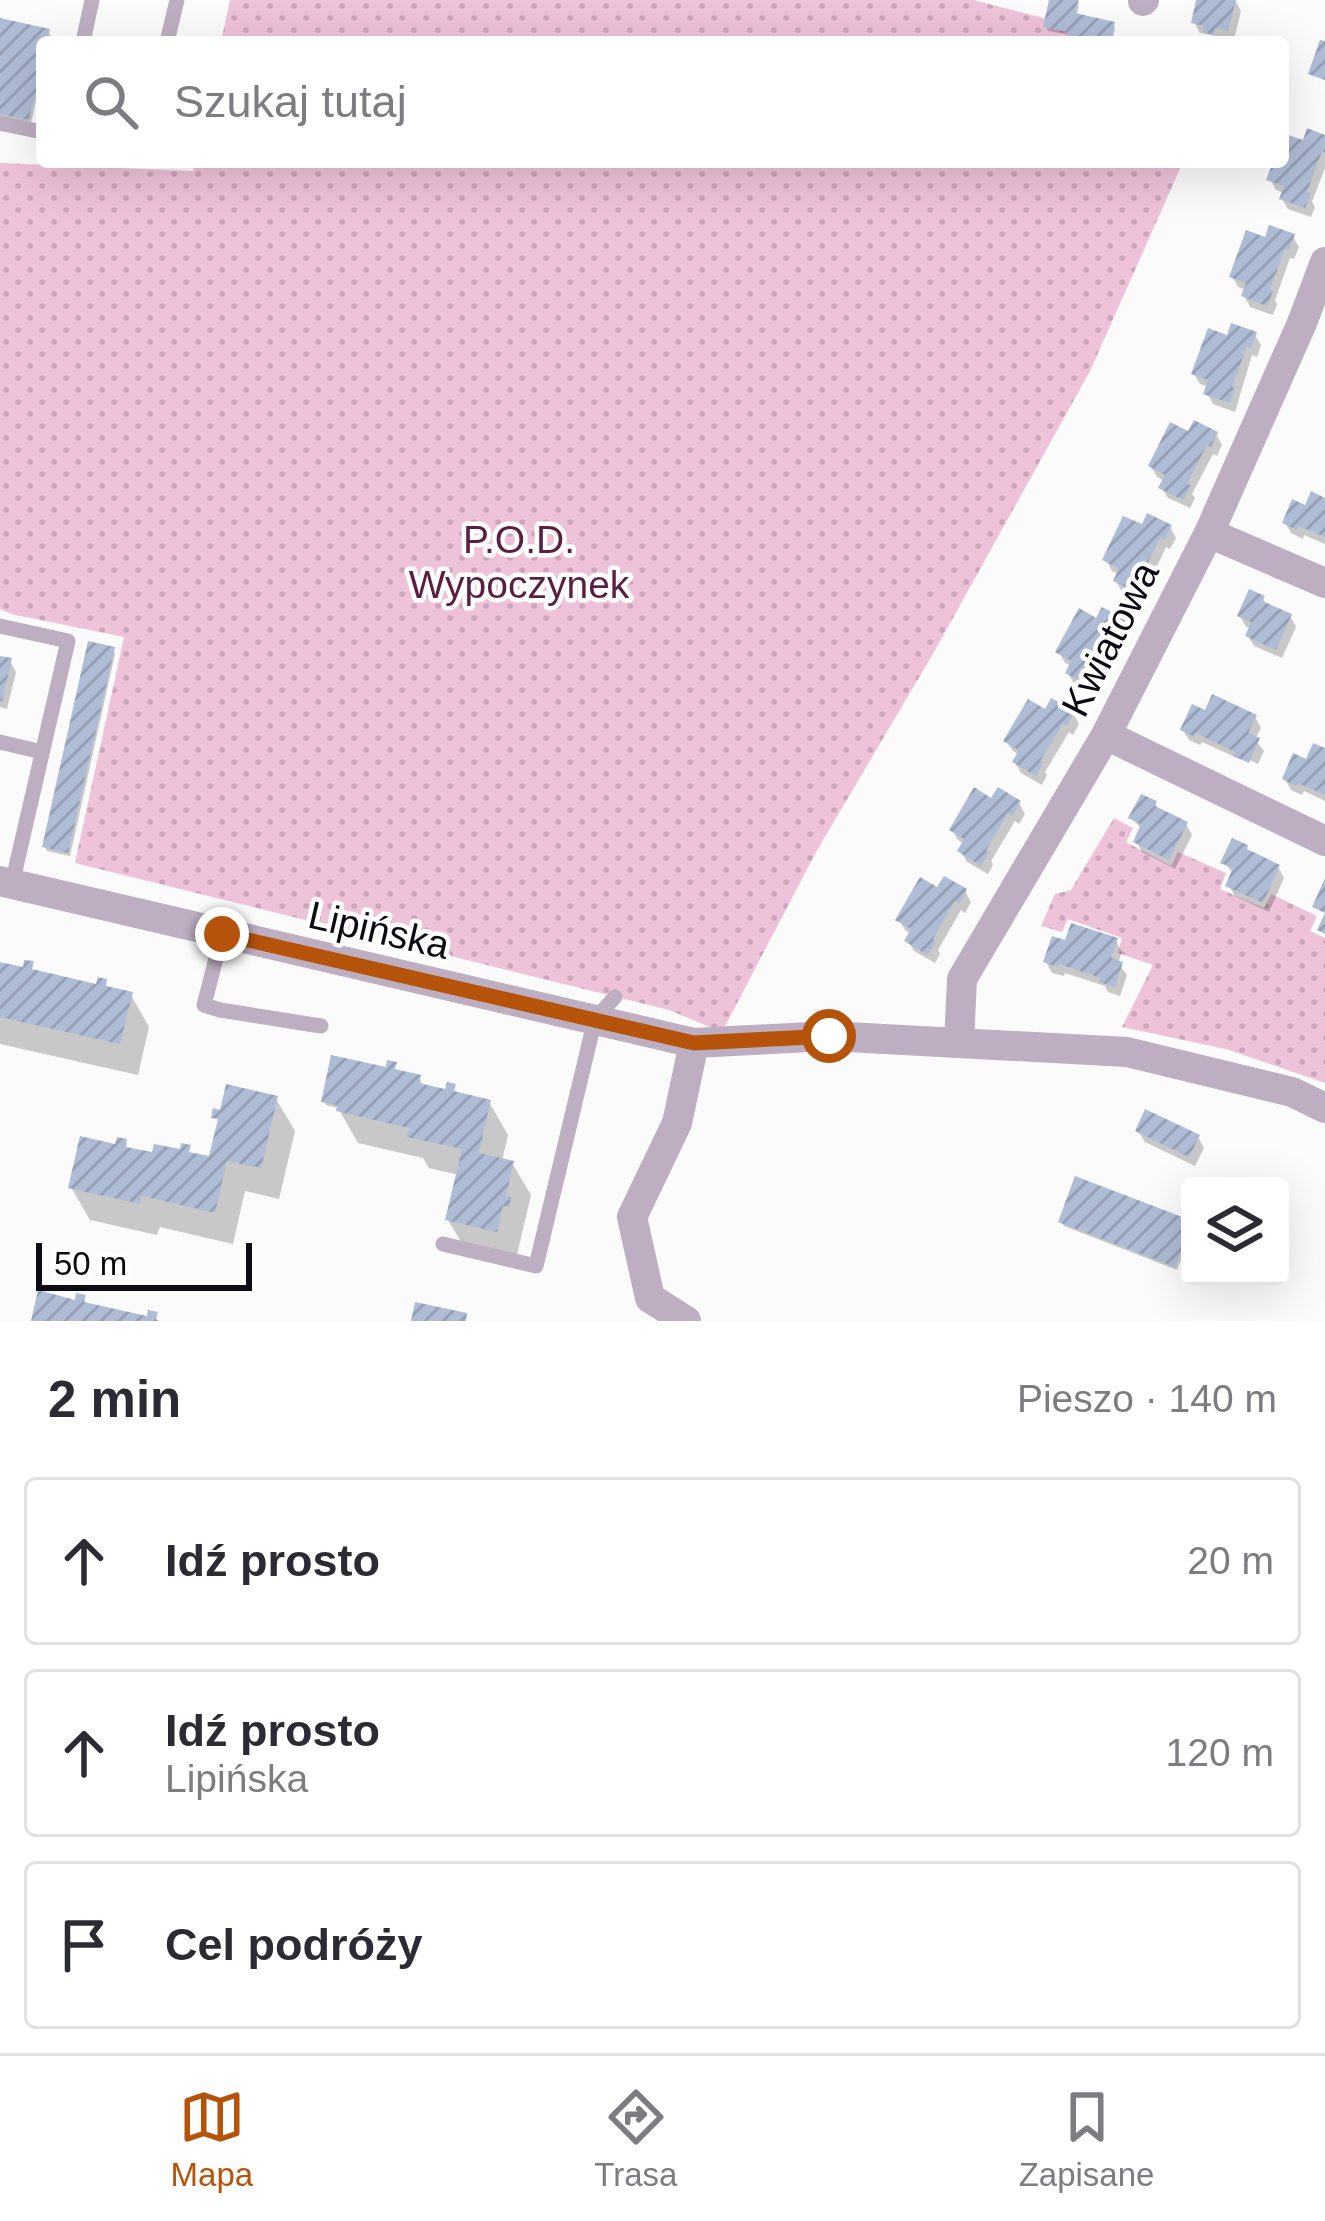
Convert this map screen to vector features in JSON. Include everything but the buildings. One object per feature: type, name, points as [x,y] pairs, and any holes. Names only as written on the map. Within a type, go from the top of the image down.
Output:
[{"type":"street","name":"Kwiatowa","points":[[959,1042],[962,979],[1106,735],[1314,327],[1325,262]]},
{"type":"street","points":[[1209,533],[1325,583]]},
{"type":"street","points":[[1106,735],[1325,841]]},
{"type":"street","name":"Lipińska","points":[[6,882],[222,934],[605,1008],[694,1043],[829,1036],[1127,1052],[1292,1092],[1325,1108]]},
{"type":"street","points":[[686,1321],[642,1309],[632,1217],[677,1123],[694,1043]]},
{"type":"lane","points":[[84,36],[92,0]]},
{"type":"lane","points":[[168,36],[177,0]]},
{"type":"lane","points":[[0,123],[36,131]]},
{"type":"lane","points":[[0,626],[68,641],[6,882]]},
{"type":"lane","points":[[0,742],[42,752]]},
{"type":"lane","points":[[222,934],[204,1005],[320,1026]]},
{"type":"lane","points":[[443,1244],[536,1266],[605,1008]]},
{"type":"green space","points":[[230,0],[973,0],[1114,36],[222,36]]},
{"type":"green space","name":"P.O.D. Wypoczynek","points":[[0,163],[193,171],[1180,168],[1090,371],[816,852],[722,1032],[669,1010],[75,863],[124,637],[0,609]]},
{"type":"green space","points":[[1114,818],[1133,828],[1126,842],[1171,866],[1178,852],[1226,873],[1220,889],[1264,908],[1271,894],[1317,916],[1310,931],[1325,938],[1325,1083],[1226,1049],[1122,1027],[1153,965],[1118,953],[1122,938],[1068,919],[1062,932],[1041,926],[1055,894],[1071,890]]},
{"type":"route","points":[[222,934],[694,1043],[829,1036]]}]
